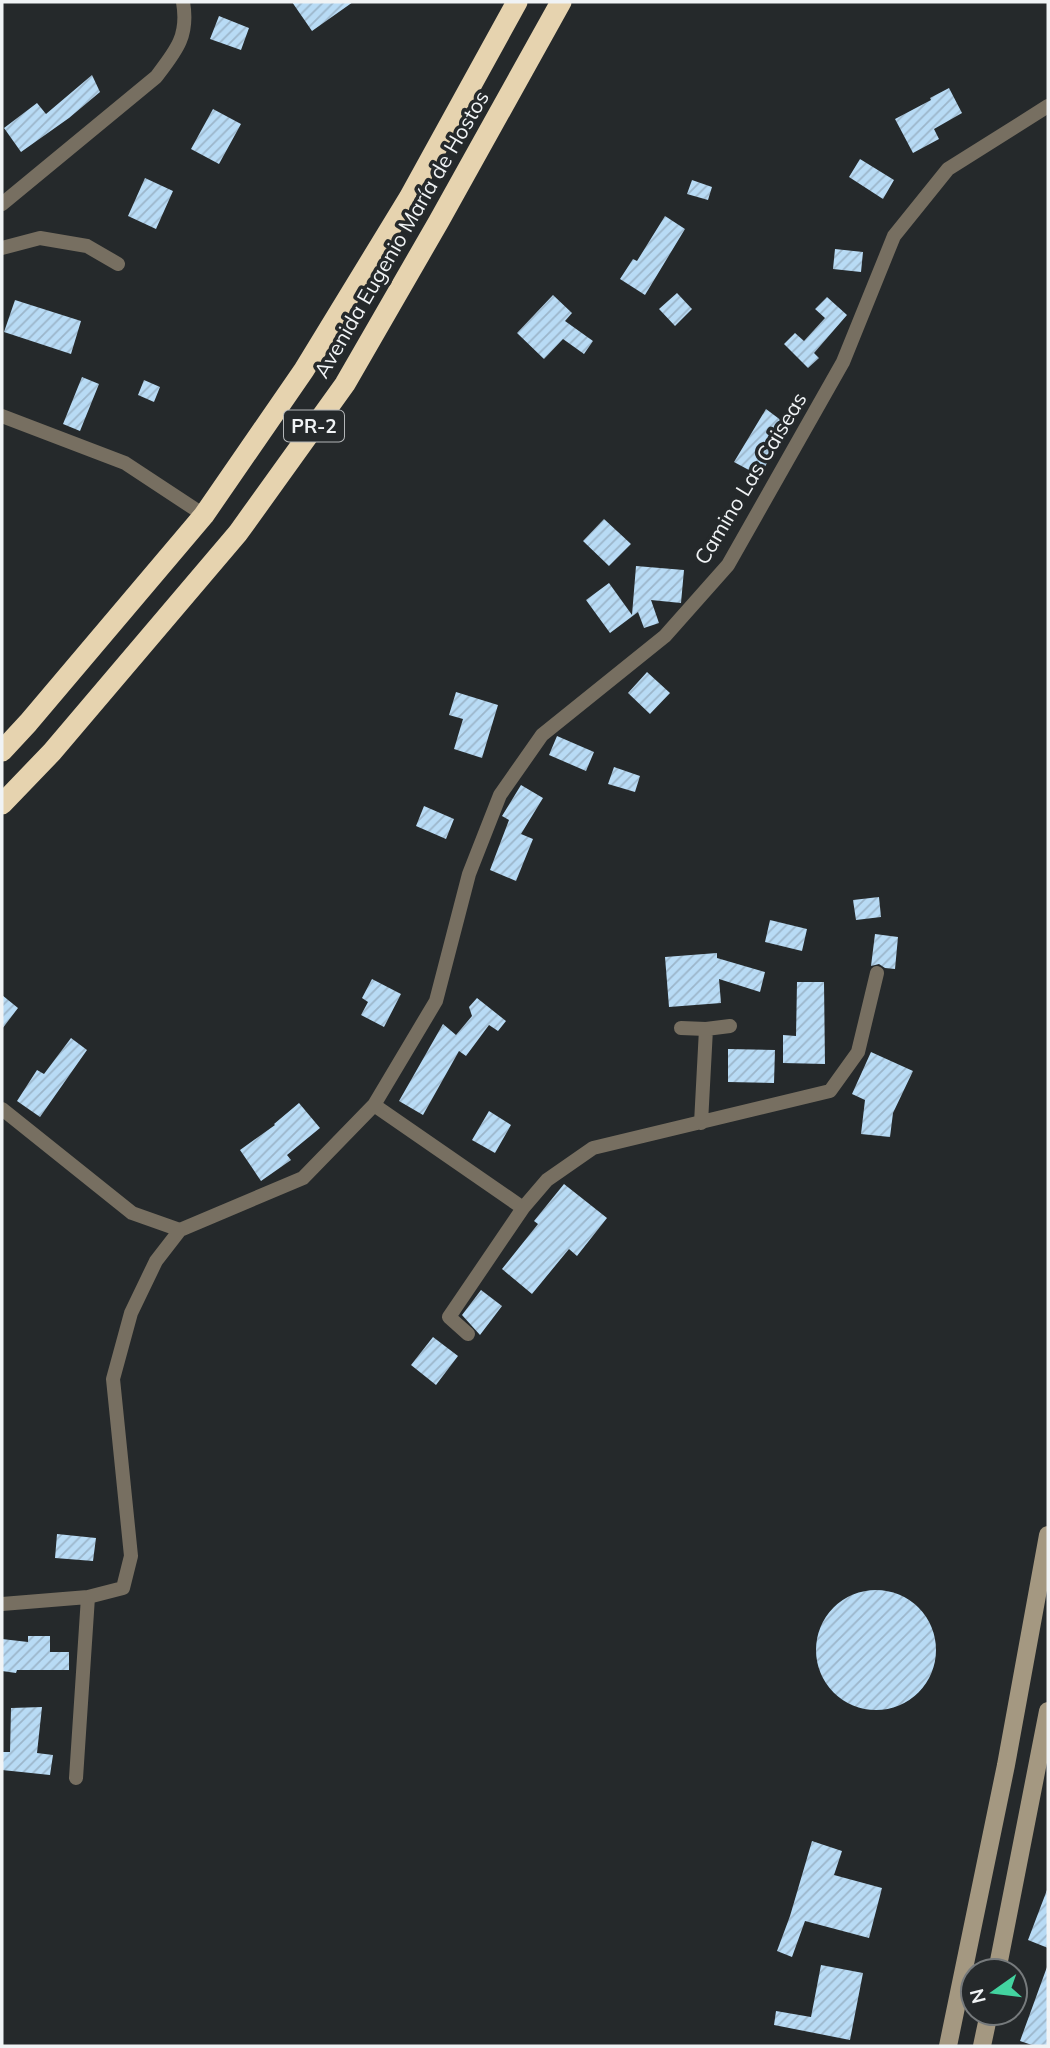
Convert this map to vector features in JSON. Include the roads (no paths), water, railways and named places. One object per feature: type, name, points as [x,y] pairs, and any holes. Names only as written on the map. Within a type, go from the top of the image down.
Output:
[{"type":"highway","name":"Avenida Eugenio María de Hostos","points":[[2,751],[204,515],[304,370],[410,198],[517,2]]},
{"type":"highway","name":"Avenida Eugenio María de Hostos","points":[[2,804],[52,752],[238,533],[345,384],[561,2]]},
{"type":"street","points":[[2,204],[156,77],[176,52],[187,21],[183,2]]},
{"type":"street","name":"Camino Las Caiseas","points":[[180,1230],[303,1178],[374,1105],[436,1001],[469,874],[500,795],[542,735],[664,636],[727,565],[843,362],[894,236],[948,169],[1048,106]]},
{"type":"street","points":[[2,248],[40,238],[88,246],[118,264]]},
{"type":"street","points":[[2,416],[125,463],[204,515]]},
{"type":"street","points":[[468,1334],[449,1317],[523,1208],[547,1180],[593,1148],[830,1091],[858,1052],[877,974]]},
{"type":"street","points":[[681,1028],[730,1026]]},
{"type":"street","points":[[701,1123],[706,1028]]},
{"type":"street","points":[[374,1105],[523,1208]]},
{"type":"street","points":[[2,1109],[132,1213],[180,1230],[156,1261],[131,1313],[113,1379],[131,1556],[123,1588],[88,1597],[2,1604]]},
{"type":"street","points":[[948,2046],[1006,1765],[1047,1543]]},
{"type":"street","points":[[76,1778],[88,1597]]},
{"type":"street","points":[[1000,1957],[1048,1711]]},
{"type":"street","points":[[982,2046],[986,2027]]}]
